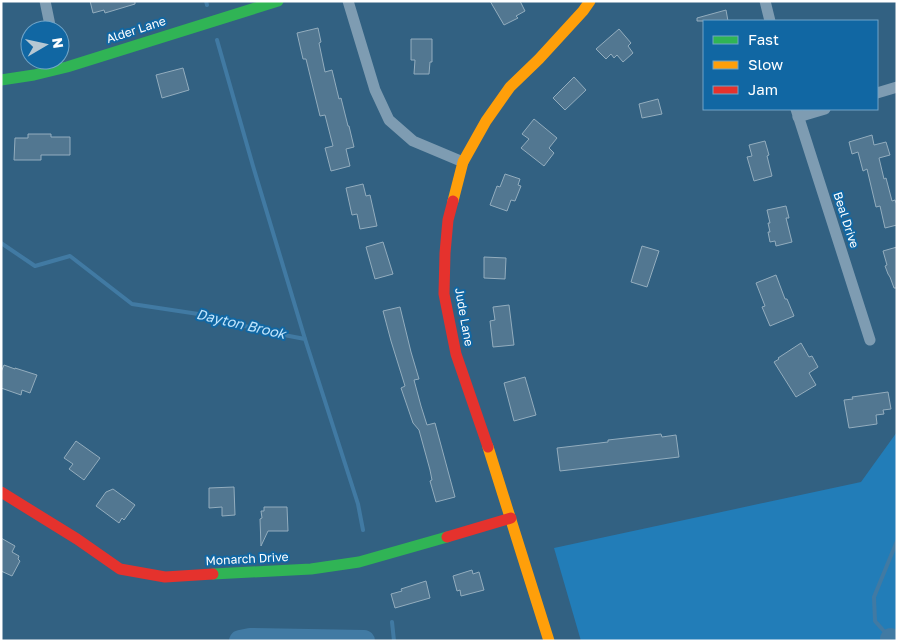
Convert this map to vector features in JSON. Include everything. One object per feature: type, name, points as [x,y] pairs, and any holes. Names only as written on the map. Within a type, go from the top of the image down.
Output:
[{"type":"street","points":[[45,1],[49,20]]},
{"type":"street","name":"Alder Lane","points":[[70,61],[278,1]]},
{"type":"street","points":[[348,1],[375,90],[389,120],[413,141],[463,162]]},
{"type":"street","name":"Jude Lane","points":[[549,641],[493,462],[456,354],[444,294],[445,253],[448,220],[463,162],[486,121],[510,87],[539,59],[590,1]]},
{"type":"street","points":[[765,1],[770,20]]},
{"type":"street","name":"Alder Lane","points":[[1,80],[11,80],[41,70]]},
{"type":"street","points":[[878,93],[897,87]]},
{"type":"street","points":[[797,113],[819,110]]},
{"type":"street","name":"Beal Drive","points":[[797,113],[870,340]]},
{"type":"street","name":"Monarch Drive","points":[[1,492],[77,539],[120,569],[165,577],[310,569],[359,562],[511,518]]},
{"type":"shaded area","points":[[897,432],[897,641],[581,641],[554,548],[861,482]]},
{"type":"building","points":[[90,1],[135,1],[135,4],[105,13],[104,10],[93,13]]},
{"type":"building","points":[[490,1],[520,1],[525,11],[516,16],[518,18],[504,25]]},
{"type":"building","points":[[726,10],[728,20],[697,21],[697,18]]},
{"type":"building","points":[[318,28],[325,72],[332,70],[354,147],[346,149],[350,166],[331,171],[325,148],[333,146],[325,115],[320,116],[306,59],[303,59],[297,33]]},
{"type":"building","points":[[619,29],[631,43],[628,46],[633,53],[623,62],[617,55],[614,58],[611,54],[606,59],[596,49]]},
{"type":"building","points":[[411,39],[432,39],[432,62],[430,62],[429,74],[414,74],[415,60],[411,60]]},
{"type":"building","points":[[183,68],[189,90],[162,98],[156,75]]},
{"type":"building","points":[[574,77],[586,90],[565,110],[553,98]]},
{"type":"building","points":[[658,99],[662,114],[642,118],[639,104]]},
{"type":"building","points":[[534,119],[557,138],[549,148],[554,153],[544,166],[521,148],[529,139],[522,134]]},
{"type":"building","points":[[28,134],[51,134],[51,137],[70,137],[70,155],[41,155],[41,160],[14,160],[15,138],[28,138]]},
{"type":"building","points":[[872,135],[874,145],[886,142],[890,155],[879,158],[892,201],[895,200],[897,205],[897,225],[885,228],[880,206],[876,207],[867,169],[863,171],[858,152],[852,154],[849,142]]},
{"type":"building","points":[[765,141],[772,176],[754,181],[747,157],[752,156],[749,145]]},
{"type":"building","points":[[505,174],[520,179],[518,185],[521,186],[515,201],[511,200],[507,211],[490,205],[497,186],[500,187]]},
{"type":"building","points":[[363,184],[366,196],[370,195],[377,226],[360,229],[357,214],[352,215],[346,188]]},
{"type":"building","points":[[786,206],[789,218],[786,218],[792,242],[776,246],[775,241],[770,242],[768,223],[770,223],[767,210]]},
{"type":"building","points":[[383,242],[393,274],[375,279],[366,247]]},
{"type":"building","points":[[642,246],[659,251],[647,287],[631,282]]},
{"type":"building","points":[[897,247],[897,288],[894,288],[885,266],[887,265],[883,251]]},
{"type":"building","points":[[484,257],[506,258],[505,279],[484,278]]},
{"type":"building","points":[[776,275],[794,316],[770,326],[762,307],[765,306],[756,283]]},
{"type":"building","points":[[509,305],[514,345],[493,347],[490,321],[495,320],[493,307]]},
{"type":"building","points":[[400,307],[419,379],[414,380],[421,406],[427,425],[435,423],[455,497],[436,502],[430,481],[432,480],[430,470],[419,430],[413,423],[401,388],[405,386],[383,311]]},
{"type":"building","points":[[801,343],[809,357],[812,356],[818,367],[809,373],[816,385],[796,397],[774,362]]},
{"type":"building","points":[[4,365],[37,375],[30,393],[22,390],[21,395],[1,388],[1,372]]},
{"type":"building","points":[[525,377],[536,415],[514,421],[504,383]]},
{"type":"building","points":[[888,392],[891,409],[883,410],[884,414],[876,415],[877,424],[849,428],[844,400],[853,399],[852,397]]},
{"type":"building","points":[[661,434],[662,437],[676,435],[679,457],[560,471],[557,448]]},
{"type":"building","points":[[76,441],[100,458],[84,480],[69,469],[73,464],[64,458]]},
{"type":"building","points":[[234,487],[235,515],[222,516],[222,507],[209,508],[209,488]]},
{"type":"building","points":[[113,489],[135,505],[124,520],[122,518],[119,523],[96,506],[106,492]]},
{"type":"building","points":[[264,507],[287,507],[288,531],[268,531],[261,546],[260,519],[262,518],[261,511],[264,511]]},
{"type":"building","points":[[1,538],[15,546],[12,552],[19,556],[18,559],[20,561],[12,576],[1,571]]},
{"type":"building","points":[[472,570],[473,574],[479,572],[484,590],[461,596],[460,590],[457,591],[453,576]]},
{"type":"building","points":[[426,581],[430,598],[395,608],[391,594]]},
{"type":"waterway","points":[[206,1],[207,5]]},
{"type":"waterway","points":[[217,40],[305,339]]},
{"type":"waterway","name":"Dayton Brook","points":[[1,243],[35,266],[70,256],[132,304],[205,315],[263,331],[305,339],[358,504],[363,530]]},
{"type":"waterway","points":[[897,541],[874,597],[875,621],[891,639],[897,636]]},
{"type":"waterway","name":"Dayton Brook","points":[[392,622],[394,641]]},
{"type":"waterway","points":[[240,641],[250,639],[364,641]]},
{"type":"traffic: fast","points":[[1,80],[67,67],[278,1]]},
{"type":"traffic: fast","points":[[213,574],[311,569],[359,562],[447,537]]},
{"type":"traffic: slow","points":[[453,201],[463,162],[486,121],[510,87],[539,59],[590,1]]},
{"type":"traffic: slow","points":[[488,447],[549,641]]},
{"type":"traffic: jam","points":[[453,201],[448,220],[444,294],[456,354],[488,447]]},
{"type":"traffic: jam","points":[[1,492],[77,539],[120,569],[165,577],[213,574]]},
{"type":"traffic: jam","points":[[447,537],[511,518]]}]
